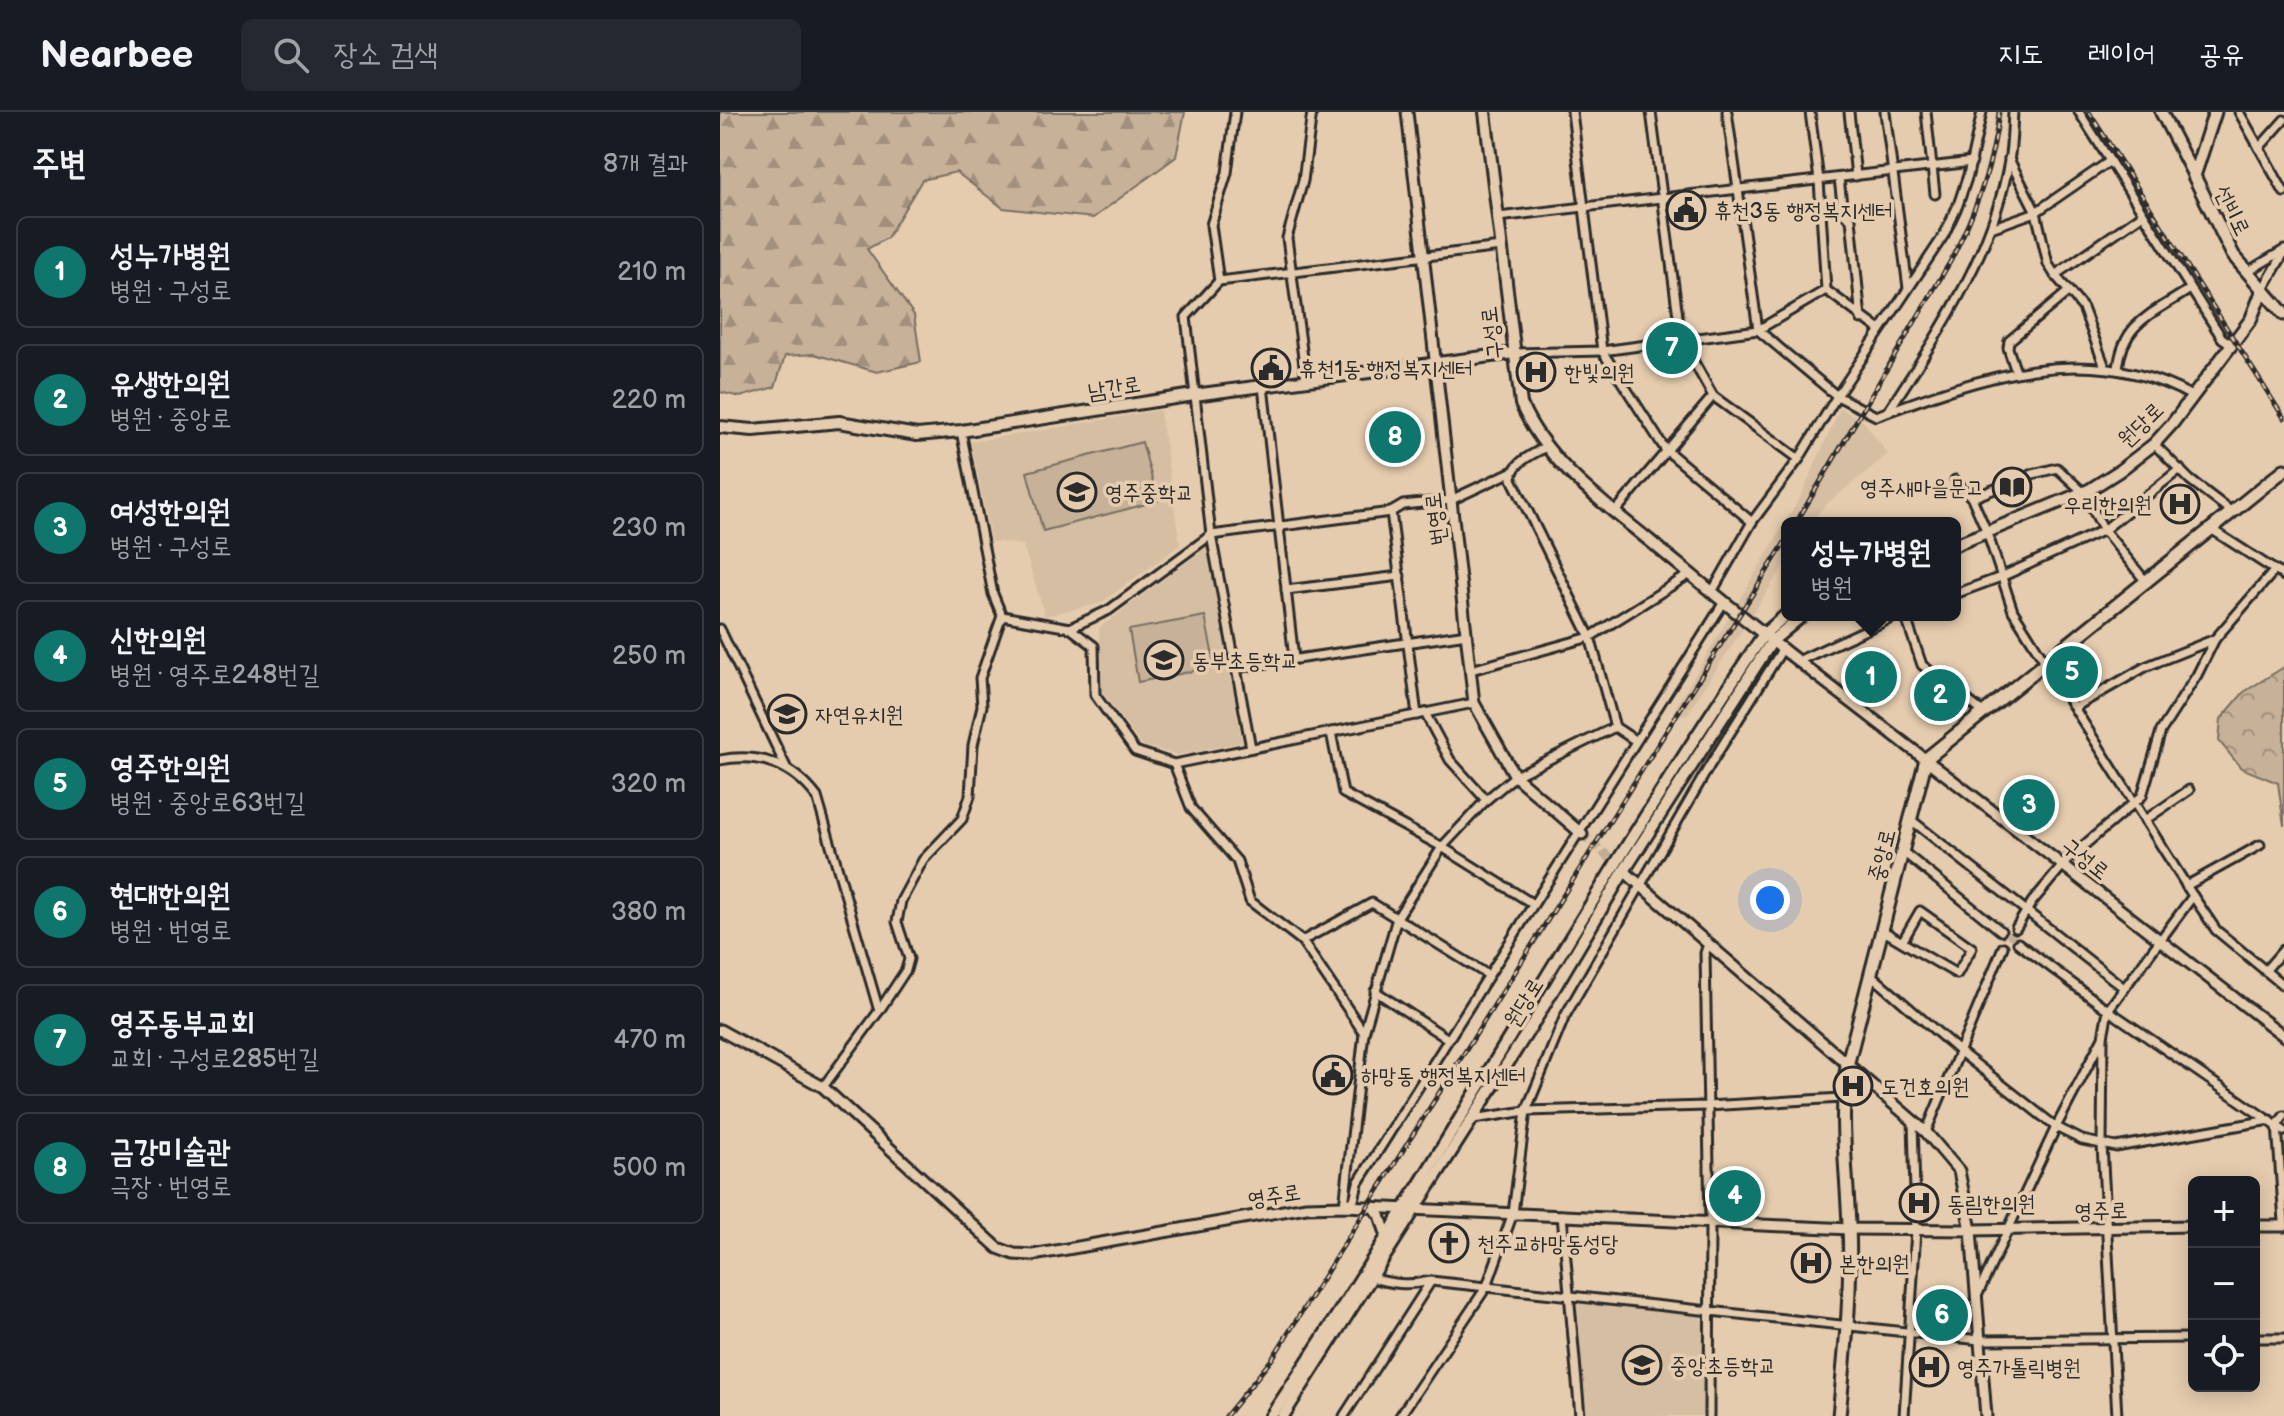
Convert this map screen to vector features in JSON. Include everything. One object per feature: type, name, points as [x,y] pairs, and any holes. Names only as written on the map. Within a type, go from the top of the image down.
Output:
[{"type":"main road","name":"구성로","points":[[1485,112],[1521,404],[1532,430],[1545,447],[1615,512],[1768,637]]},
{"type":"main road","name":"선비로","points":[[2161,112],[2233,255],[2284,314]]},
{"type":"main road","points":[[2194,176],[2215,112]]},
{"type":"main road","name":"원당로","points":[[1961,543],[2083,492],[2119,471],[2154,444],[2251,319],[2262,291]]},
{"type":"main road","name":"남간로","points":[[720,427],[753,430],[839,422],[917,435],[961,431],[1194,395],[1514,353]]},
{"type":"main road","points":[[1926,759],[2284,470]]},
{"type":"main road","name":"원당로","points":[[1283,1416],[1642,822],[1781,621]]},
{"type":"main road","name":"원당로","points":[[1271,1416],[1367,1277],[1387,1237],[1473,1119],[1768,637],[1793,621]]},
{"type":"main road","name":"중앙로","points":[[1839,1416],[1847,1326],[1850,1229],[1842,1098],[1847,1066],[1926,759]]},
{"type":"street","points":[[1219,281],[1211,225],[1227,173],[1235,112]]},
{"type":"street","points":[[1306,380],[1287,238],[1303,181],[1312,112]]},
{"type":"street","name":"번영로","points":[[1407,112],[1474,703],[1515,776],[1580,832]]},
{"type":"street","points":[[1572,112],[1602,351],[1665,449],[1752,522]]},
{"type":"street","points":[[1651,112],[1681,339],[1713,396],[1799,459]]},
{"type":"street","points":[[1727,112],[1758,330],[1837,396],[1876,416],[1975,381],[2016,372],[2105,367],[2170,384],[2192,396]]},
{"type":"street","points":[[1810,112],[1819,180],[1826,290],[1861,319],[1880,330]]},
{"type":"street","points":[[1849,112],[1856,176]]},
{"type":"street","points":[[1885,112],[1908,288]]},
{"type":"street","points":[[1926,112],[1935,194]]},
{"type":"street","points":[[1712,592],[1752,522],[1799,459],[1953,217],[1972,162],[1982,112]]},
{"type":"street","points":[[1888,412],[1973,273],[1991,228],[2009,159],[2013,112]]},
{"type":"street","points":[[2079,112],[2222,338],[2231,344]]},
{"type":"street","points":[[2239,112],[2284,192]]},
{"type":"street","points":[[2259,148],[2284,120]]},
{"type":"street","points":[[2009,159],[2036,212],[2048,264],[2083,308],[2105,367]]},
{"type":"street","points":[[1991,228],[2036,212],[2110,161]]},
{"type":"street","points":[[1498,217],[1972,162]]},
{"type":"street","points":[[1839,178],[1843,213],[1851,219],[1861,319]]},
{"type":"street","points":[[2055,275],[2143,214]]},
{"type":"street","points":[[1251,748],[1211,535],[1186,317],[1219,281],[1501,247]]},
{"type":"street","points":[[2247,272],[2284,252]]},
{"type":"street","name":"원당로","points":[[2262,291],[2284,252]]},
{"type":"street","points":[[2118,369],[2123,341],[2132,328],[2190,289]]},
{"type":"street","points":[[1514,353],[1602,351],[1758,330],[1826,290]]},
{"type":"street","points":[[2016,372],[2008,348],[2009,341],[2069,291]]},
{"type":"street","points":[[1263,386],[1294,659]]},
{"type":"street","points":[[1615,512],[1665,449],[1713,396]]},
{"type":"street","points":[[823,1087],[906,970],[909,959],[897,922],[901,901],[923,860],[962,819],[970,796],[973,745],[982,706],[980,678],[1002,616],[993,594],[961,431]]},
{"type":"street","points":[[2154,444],[2190,480],[2232,512]]},
{"type":"street","points":[[1070,628],[1109,610],[1211,535],[1391,512],[1403,505],[1451,500],[1511,472],[1545,447]]},
{"type":"street","points":[[1972,498],[2057,468],[2083,492],[2104,530],[2147,583]]},
{"type":"street","points":[[1961,592],[2104,530],[2180,469]]},
{"type":"street","points":[[1511,472],[1522,503],[1590,637],[1615,727],[1636,741]]},
{"type":"street","points":[[1955,480],[1972,498],[1987,532],[2013,611],[2186,886],[2216,930],[2284,986]]},
{"type":"street","points":[[1391,512],[1421,714],[1450,760],[1486,800]]},
{"type":"street","points":[[2211,529],[2284,576]]},
{"type":"street","points":[[2016,928],[2062,865],[2142,796],[2161,731],[2197,675],[2215,639],[2275,570]]},
{"type":"street","points":[[1471,670],[1590,637],[1690,574]]},
{"type":"street","points":[[1286,590],[1400,576]]},
{"type":"street","points":[[1344,1206],[1354,1200],[1358,1183],[1724,602]]},
{"type":"street","points":[[1002,616],[1070,628],[1094,646],[1095,695],[1135,751],[1174,764],[1474,703]]},
{"type":"street","points":[[1798,661],[1885,621]]},
{"type":"street","points":[[1907,621],[1922,665],[1984,713]]},
{"type":"street","points":[[720,629],[787,768]]},
{"type":"street","points":[[1235,668],[1467,634]]},
{"type":"street","name":"구성로","points":[[1768,637],[2284,1036]]},
{"type":"street","points":[[2075,707],[2145,667],[2215,639]]},
{"type":"street","points":[[1400,1416],[1487,1286],[1513,1213],[1526,1111],[1565,1016],[1710,765],[1783,648]]},
{"type":"street","points":[[1344,1206],[1364,1033],[1397,918],[1442,847],[1486,800],[1515,776],[1615,727]]},
{"type":"street","points":[[1331,732],[1343,793],[1442,847],[1533,904]]},
{"type":"street","points":[[720,760],[740,756],[764,759],[787,768],[806,781],[817,797],[879,1011]]},
{"type":"street","points":[[1174,764],[1191,808],[1237,861],[1250,901],[1302,941],[1364,1033]]},
{"type":"street","points":[[2145,820],[2189,790]]},
{"type":"street","points":[[1910,819],[2124,988]]},
{"type":"street","points":[[2186,886],[2260,845]]},
{"type":"street","points":[[1902,851],[2001,931]]},
{"type":"street","points":[[1624,871],[1926,1132],[1959,1171],[1971,1230],[1986,1416]]},
{"type":"street","points":[[2117,1416],[2105,1227],[2103,1037],[2108,1010],[2193,896]]},
{"type":"street","points":[[1302,941],[1372,903],[1488,975]]},
{"type":"street","points":[[1882,930],[1902,942],[1957,974],[1972,948],[1920,911],[1902,942]]},
{"type":"street","points":[[2018,943],[2108,1010],[2277,1125]]},
{"type":"street","points":[[1708,944],[1705,953],[1710,1222],[1709,1416]]},
{"type":"street","points":[[1926,1132],[2003,947]]},
{"type":"street","points":[[2265,971],[2284,949]]},
{"type":"street","points":[[1870,974],[1959,1051],[2056,1127],[2082,1140],[2116,1147],[2277,1125]]},
{"type":"street","points":[[1375,991],[1448,1039]]},
{"type":"street","name":"영주로","points":[[720,1030],[823,1087],[998,1248],[1014,1254],[1033,1255],[1306,1207],[1344,1206],[1850,1229],[2188,1226]]},
{"type":"street","points":[[1976,1297],[2056,1127],[2103,1037]]},
{"type":"street","points":[[1473,1119],[1526,1111],[1707,1106],[1842,1098]]},
{"type":"street","points":[[2260,1226],[2284,1224],[2277,1125],[2284,1116]]},
{"type":"street","points":[[1904,1416],[1916,1230],[1913,1121]]},
{"type":"street","points":[[1373,1207],[1383,1222],[1387,1237]]},
{"type":"street","points":[[1562,1215],[1580,1416]]},
{"type":"street","points":[[1367,1277],[1411,1285],[1431,1281],[1569,1294],[1980,1340],[2188,1338]]},
{"type":"street","points":[[1344,1416],[1431,1281]]},
{"type":"street","points":[[2260,1338],[2284,1338]]},
{"type":"shaded area","points":[[1840,408],[1863,421],[1888,454],[1822,508],[1816,517],[1788,517],[1802,494]]},
{"type":"shaded area","name":"영주중학교","points":[[1160,410],[1180,545],[1101,603],[1045,616],[1023,545],[991,541],[971,442]]},
{"type":"shaded area","points":[[1781,529],[1781,570],[1686,716],[1673,712]]},
{"type":"shaded area","name":"동부초등학교","points":[[1207,547],[1242,742],[1178,755],[1141,745],[1102,692],[1099,628]]},
{"type":"shaded area","name":"중앙초등학교","points":[[1577,1303],[1702,1315],[1705,1416],[1585,1416]]},
{"type":"green space","points":[[720,112],[1185,112],[1176,157],[1093,218],[1003,208],[956,172],[922,180],[887,238],[867,249],[914,315],[921,362],[877,372],[814,354],[785,356],[775,387],[740,397],[720,392]]},
{"type":"green space","points":[[1142,442],[1158,501],[1043,531],[1027,472]]},
{"type":"green space","points":[[1205,616],[1215,667],[1138,682],[1129,630]]},
{"type":"green space","points":[[2284,667],[2284,826],[2278,783],[2241,768],[2219,741],[2221,719],[2244,692]]},
{"type":"tunnel","points":[[1582,834],[1619,866]]},
{"type":"tunnel","points":[[2003,947],[2016,928]]},
{"type":"railway","points":[[1800,517],[1959,244],[1987,171],[1999,112]]},
{"type":"railway","points":[[2089,112],[2284,418]]},
{"type":"railway","points":[[1226,1416],[1272,1359],[1781,549]]},
{"type":"place","name":"휴천3동 행정복지센터","points":[[1686,210]]},
{"type":"place","name":"영주동부교회","points":[[1672,348]]},
{"type":"place","name":"휴천1동 행정복지센터","points":[[1271,368]]},
{"type":"place","name":"한빛의원","points":[[1536,372]]},
{"type":"place","name":"금강미술관","points":[[1395,437]]},
{"type":"place","name":"영주새마을문고","points":[[2012,487]]},
{"type":"place","name":"영주중학교","points":[[1077,492]]},
{"type":"place","name":"우리한의원","points":[[2180,504]]},
{"type":"place","name":"동부초등학교","points":[[1164,660]]},
{"type":"place","name":"영주한의원","points":[[2072,672]]},
{"type":"place","name":"성누가병원","points":[[1871,677]]},
{"type":"place","name":"유생한의원","points":[[1940,695]]},
{"type":"place","name":"자연유치원","points":[[787,714]]},
{"type":"place","name":"여성한의원","points":[[2029,805]]},
{"type":"place","name":"하망동 행정복지센터","points":[[1333,1075]]},
{"type":"place","name":"도건호의원","points":[[1853,1086]]},
{"type":"place","name":"신한의원","points":[[1735,1196]]},
{"type":"place","name":"동림한의원","points":[[1919,1203]]},
{"type":"place","name":"천주교하망동성당","points":[[1449,1243]]},
{"type":"place","name":"본한의원","points":[[1811,1263]]},
{"type":"place","name":"현대한의원","points":[[1942,1315]]},
{"type":"place","name":"중앙초등학교","points":[[1642,1365]]},
{"type":"place","name":"영주가톨릭병원","points":[[1929,1367]]}]
